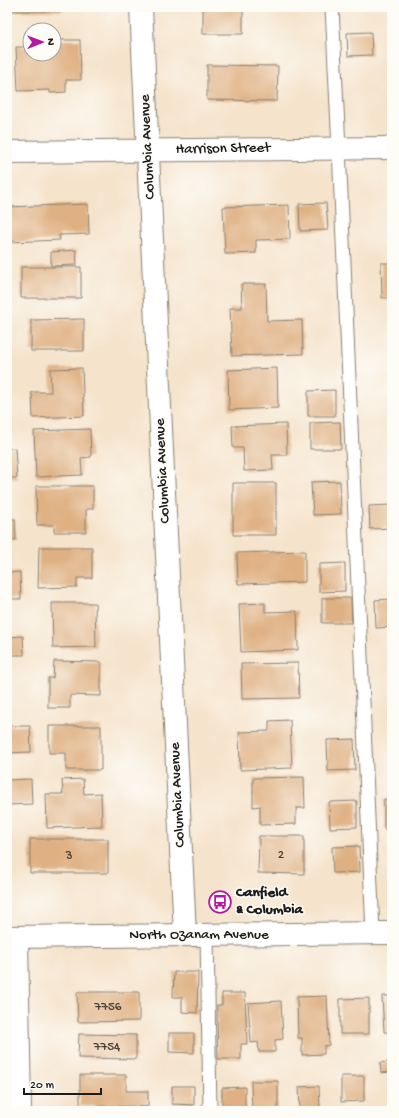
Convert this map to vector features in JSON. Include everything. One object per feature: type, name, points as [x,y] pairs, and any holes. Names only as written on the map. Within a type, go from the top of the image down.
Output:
[{"type":"street","name":"Columbia Avenue","points":[[141,7],[184,935]]},
{"type":"street","name":"Harrison Street","points":[[7,152],[392,148]]},
{"type":"street","name":"North Ozanam Avenue","points":[[12,937],[383,933]]},
{"type":"street","points":[[12,937],[20,1111]]},
{"type":"lane","points":[[332,7],[383,933]]},
{"type":"lane","points":[[207,935],[210,1111]]},
{"type":"building","points":[[7,7],[63,7],[62,11],[7,11]]},
{"type":"building","points":[[203,7],[243,7],[243,34],[203,34]]},
{"type":"building","points":[[371,32],[372,55],[348,56],[347,33]]},
{"type":"building","points":[[62,40],[80,40],[81,80],[66,80],[66,92],[50,93],[50,90],[18,91],[16,47],[22,47],[22,62],[62,62]]},
{"type":"building","points":[[207,65],[278,66],[277,101],[207,100]]},
{"type":"building","points":[[326,203],[328,230],[300,231],[299,204]]},
{"type":"building","points":[[88,204],[89,234],[59,235],[60,240],[10,242],[9,232],[7,232],[7,207]]},
{"type":"building","points":[[289,205],[290,239],[256,240],[256,253],[225,254],[223,207]]},
{"type":"building","points":[[76,250],[77,265],[51,266],[51,252]]},
{"type":"building","points":[[381,263],[392,263],[392,298],[382,298]]},
{"type":"building","points":[[21,267],[81,267],[81,298],[21,298]]},
{"type":"building","points":[[241,284],[266,284],[267,321],[302,320],[303,354],[232,356],[230,308],[242,308]]},
{"type":"building","points":[[84,319],[84,351],[31,351],[31,320]]},
{"type":"building","points":[[82,368],[84,416],[33,418],[32,392],[51,392],[50,369]]},
{"type":"building","points":[[277,368],[278,408],[229,410],[228,370]]},
{"type":"building","points":[[335,390],[335,416],[308,416],[308,391]]},
{"type":"building","points":[[340,422],[341,449],[310,449],[310,423]]},
{"type":"building","points":[[286,424],[287,455],[272,455],[273,470],[244,471],[243,448],[233,448],[232,426]]},
{"type":"building","points":[[90,429],[91,457],[81,458],[82,475],[36,477],[34,431]]},
{"type":"building","points":[[15,448],[17,478],[7,478],[7,449]]},
{"type":"building","points":[[340,481],[341,514],[313,515],[311,482]]},
{"type":"building","points":[[233,483],[276,483],[276,535],[233,535]]},
{"type":"building","points":[[36,486],[93,486],[93,509],[86,509],[86,532],[54,532],[54,525],[37,525]]},
{"type":"building","points":[[392,505],[392,528],[370,529],[369,506]]},
{"type":"building","points":[[7,519],[15,519],[16,540],[7,540]]},
{"type":"building","points":[[39,547],[92,547],[92,578],[77,578],[77,587],[38,588]]},
{"type":"building","points":[[305,551],[305,582],[238,584],[237,553]]},
{"type":"building","points":[[345,563],[345,591],[319,592],[319,564]]},
{"type":"building","points":[[20,572],[21,599],[7,599],[7,573]]},
{"type":"building","points":[[322,598],[351,598],[352,623],[322,623]]},
{"type":"building","points":[[392,599],[392,627],[376,628],[375,600]]},
{"type":"building","points":[[52,603],[95,603],[96,647],[53,648]]},
{"type":"building","points":[[265,603],[265,612],[297,611],[298,650],[241,652],[239,604]]},
{"type":"building","points":[[23,636],[24,655],[7,655],[7,637]]},
{"type":"building","points":[[54,661],[101,662],[101,696],[70,695],[70,708],[48,708],[48,678],[53,678]]},
{"type":"building","points":[[298,663],[299,698],[242,699],[241,664]]},
{"type":"building","points":[[290,720],[292,768],[240,770],[239,732],[269,731],[269,721]]},
{"type":"building","points":[[7,726],[30,726],[31,752],[7,753]]},
{"type":"building","points":[[49,726],[101,726],[101,770],[66,770],[66,753],[49,753]]},
{"type":"building","points":[[354,739],[355,770],[328,771],[327,740]]},
{"type":"building","points":[[304,777],[305,808],[296,808],[296,824],[260,825],[260,806],[253,807],[253,778]]},
{"type":"building","points":[[31,779],[32,804],[7,805],[7,780]]},
{"type":"building","points":[[83,779],[84,794],[101,793],[102,826],[47,828],[46,794],[63,794],[62,780]]},
{"type":"building","points":[[384,799],[392,799],[392,829],[384,829]]},
{"type":"building","points":[[357,801],[357,827],[330,828],[329,802]]},
{"type":"building","points":[[259,836],[304,836],[304,874],[258,873]]},
{"type":"building","points":[[30,839],[108,839],[108,873],[30,873]]},
{"type":"building","points":[[359,846],[360,872],[333,873],[332,847]]},
{"type":"building","points":[[174,972],[198,972],[197,1013],[182,1012],[182,997],[173,997]]},
{"type":"building","points":[[77,992],[139,992],[139,1021],[78,1022]]},
{"type":"building","points":[[222,993],[245,993],[247,1044],[241,1044],[241,1059],[218,1059],[217,1005],[222,1005]]},
{"type":"building","points":[[327,996],[329,1045],[324,1046],[324,1054],[302,1055],[302,1038],[298,1038],[297,997]]},
{"type":"building","points":[[382,996],[392,996],[392,1032],[384,1032]]},
{"type":"building","points":[[369,998],[369,1034],[340,1034],[340,999]]},
{"type":"building","points":[[281,1001],[283,1039],[275,1040],[275,1052],[259,1052],[258,1042],[251,1043],[248,1003]]},
{"type":"building","points":[[169,1033],[194,1033],[194,1053],[169,1052]]},
{"type":"building","points":[[79,1034],[136,1035],[136,1059],[78,1058]]},
{"type":"building","points":[[389,1062],[390,1072],[381,1073],[380,1063]]},
{"type":"building","points":[[80,1075],[126,1075],[126,1091],[148,1091],[148,1107],[80,1106]]},
{"type":"building","points":[[341,1076],[364,1076],[364,1101],[341,1102]]},
{"type":"building","points":[[251,1081],[278,1081],[278,1111],[252,1111]]},
{"type":"building","points":[[172,1086],[194,1086],[194,1105],[172,1104]]},
{"type":"building","points":[[319,1086],[320,1109],[300,1110],[299,1087]]},
{"type":"building","points":[[245,1087],[245,1111],[222,1111],[222,1088]]},
{"type":"place","name":"Canfield & Columbia","points":[[220,902]]}]
